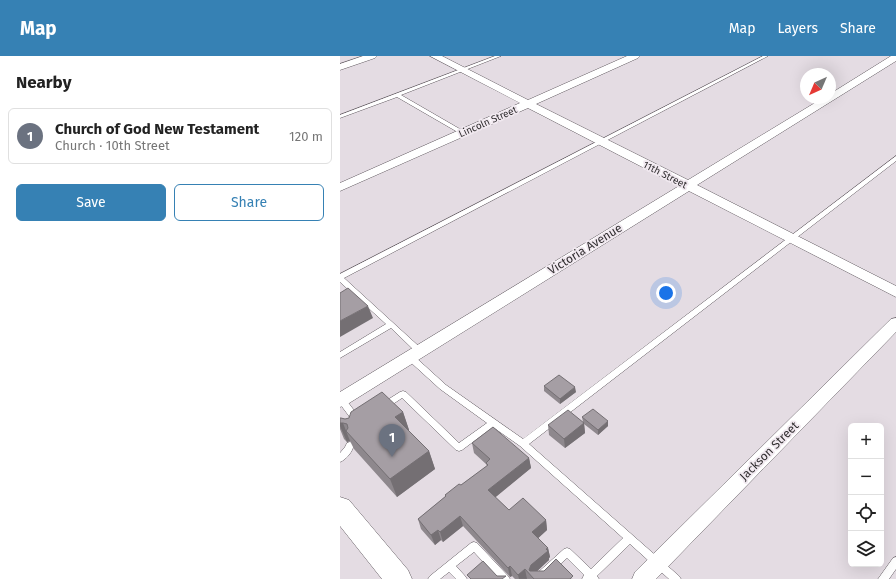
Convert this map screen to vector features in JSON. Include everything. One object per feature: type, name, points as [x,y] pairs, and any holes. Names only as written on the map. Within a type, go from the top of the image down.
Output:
[{"type":"street","points":[[340,67],[372,56]]},
{"type":"street","name":"11th Street","points":[[435,56],[896,292]]},
{"type":"street","name":"Lincoln Street","points":[[340,187],[635,56]]},
{"type":"street","name":"Victoria Avenue","points":[[836,94],[896,57]]},
{"type":"street","name":"Victoria Avenue","points":[[341,400],[820,104]]},
{"type":"street","name":"Jackson Street","points":[[642,579],[896,323]]},
{"type":"street","points":[[340,508],[398,579]]},
{"type":"lane","points":[[340,117],[499,56]]},
{"type":"lane","points":[[676,579],[523,444],[443,387],[391,325],[340,278],[766,56]]},
{"type":"lane","points":[[398,95],[463,133]]},
{"type":"lane","points":[[523,444],[896,158]]},
{"type":"lane","points":[[340,355],[391,325]]},
{"type":"lane","points":[[378,410],[403,394],[459,448],[493,423]]},
{"type":"lane","points":[[341,400],[353,415],[356,426]]},
{"type":"lane","points":[[340,458],[350,446]]},
{"type":"lane","points":[[537,579],[567,552],[590,578],[630,538]]},
{"type":"lane","points":[[433,579],[474,546],[505,579]]},
{"type":"lane","points":[[883,579],[896,561]]},
{"type":"lane","points":[[450,566],[462,579]]},
{"type":"building","points":[[348,288],[368,306],[340,321],[340,293]]},
{"type":"building","points":[[559,375],[575,387],[560,399],[544,386]]},
{"type":"building","points":[[382,392],[403,412],[395,417],[429,451],[390,479],[346,431],[348,428],[347,424],[340,423],[340,418],[349,418],[351,412]]},
{"type":"building","points":[[593,409],[608,421],[598,430],[582,417]]},
{"type":"building","points":[[568,410],[584,423],[564,439],[548,425]]},
{"type":"building","points":[[493,427],[529,458],[488,490],[509,510],[523,498],[546,520],[532,532],[548,548],[546,549],[548,551],[531,565],[529,570],[544,571],[556,559],[573,576],[570,579],[534,579],[525,569],[518,575],[510,566],[508,568],[460,516],[440,532],[438,530],[431,535],[418,519],[459,484],[461,485],[488,465],[486,463],[490,459],[472,443]]},
{"type":"building","points":[[483,561],[497,576],[506,576],[502,579],[471,579],[467,575]]},
{"type":"place","name":"Church of God New Testament","points":[[392,457]]}]
